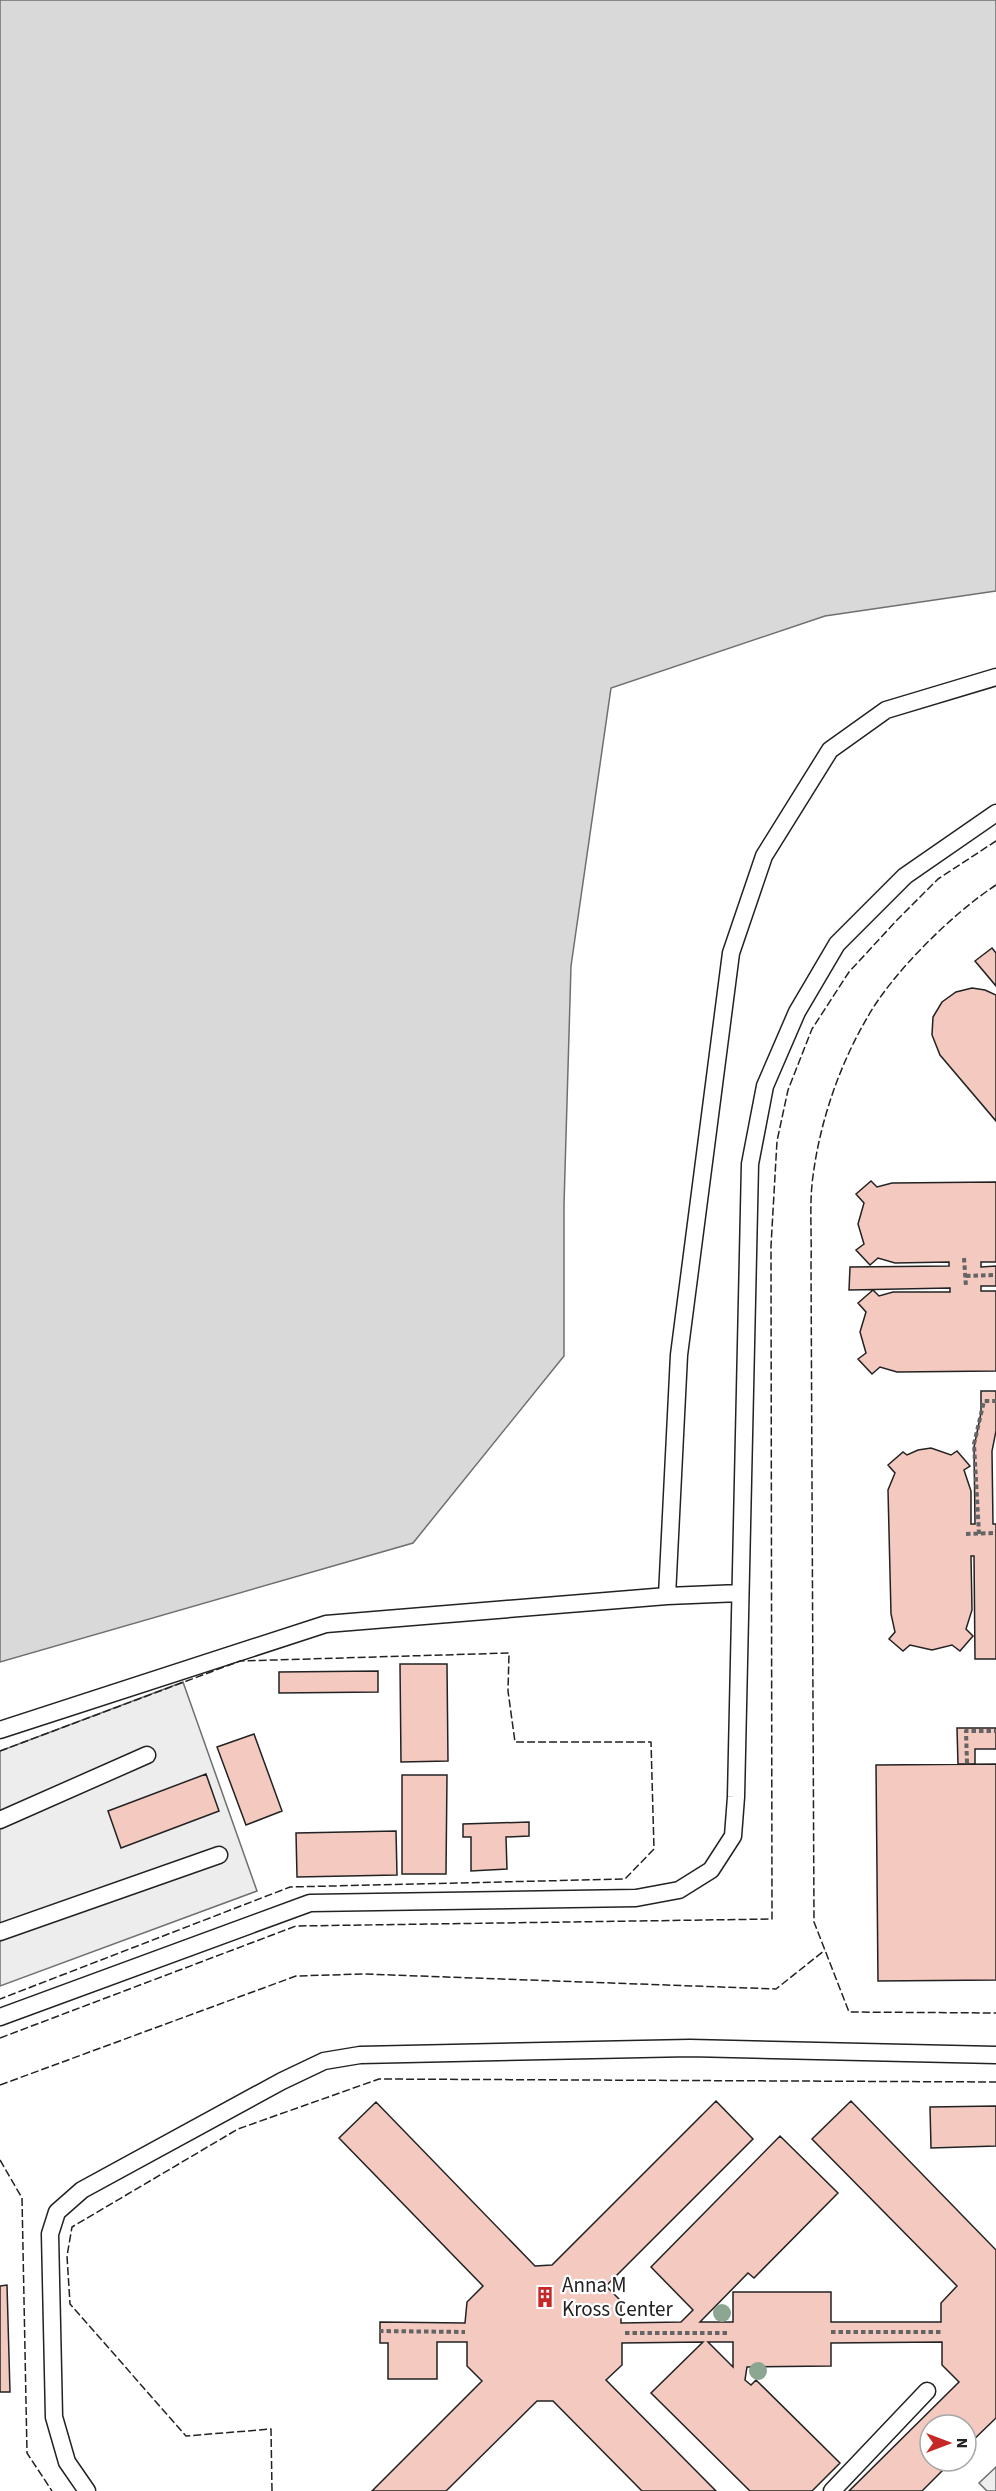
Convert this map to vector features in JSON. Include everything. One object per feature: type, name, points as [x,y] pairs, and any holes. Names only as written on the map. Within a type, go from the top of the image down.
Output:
[{"type":"lane","points":[[667,1596],[680,1355],[731,953],[764,856],[830,750],[886,710],[996,677]]},
{"type":"lane","points":[[0,2018],[310,1903],[636,1898],[679,1890],[711,1870],[733,1836],[736,1797],[750,1164],[765,1086],[797,1012],[837,944],[905,876],[996,813]]},
{"type":"lane","points":[[0,1730],[326,1624],[667,1596],[740,1593]]},
{"type":"lane","points":[[0,1820],[147,1755]]},
{"type":"lane","points":[[0,1932],[219,1855]]},
{"type":"lane","points":[[87,2491],[68,2462],[54,2417],[50,2234],[57,2212],[81,2190],[282,2081],[324,2061],[360,2055],[690,2048],[996,2055]]},
{"type":"lane","points":[[832,2491],[927,2391]]},
{"type":"path","points":[[964,1258],[966,1287]]},
{"type":"path","points":[[966,1276],[996,1275]]},
{"type":"path","points":[[979,1534],[974,1444],[984,1401],[996,1401]]},
{"type":"path","points":[[966,1534],[993,1533]]},
{"type":"path","points":[[967,1763],[966,1731],[996,1731]]},
{"type":"path","points":[[379,2331],[465,2332]]},
{"type":"path","points":[[831,2332],[942,2332]]},
{"type":"path","points":[[625,2333],[729,2333]]},
{"type":"shaded area","points":[[0,0],[996,0],[996,591],[825,616],[611,688],[571,966],[564,1205],[564,1356],[413,1543],[0,1662]]},
{"type":"shaded area","points":[[183,1682],[257,1891],[0,1986],[0,1751]]},
{"type":"shaded area","points":[[996,2467],[996,2491],[987,2491],[979,2483]]},
{"type":"building","points":[[992,948],[996,953],[996,986],[975,961]]},
{"type":"building","points":[[972,988],[996,995],[996,1121],[940,1055],[932,1035],[933,1017],[942,1002],[956,992]]},
{"type":"building","points":[[871,1181],[877,1187],[892,1183],[996,1182],[996,1262],[981,1262],[981,1267],[996,1266],[996,1286],[981,1286],[981,1291],[996,1291],[996,1371],[897,1372],[880,1367],[872,1374],[858,1359],[866,1353],[860,1332],[866,1312],[858,1303],[873,1290],[879,1296],[893,1292],[950,1292],[950,1288],[849,1290],[850,1267],[949,1266],[949,1262],[895,1263],[878,1258],[870,1265],[856,1250],[864,1244],[858,1224],[864,1203],[856,1194]]},
{"type":"building","points":[[981,1391],[996,1391],[996,1431],[992,1451],[993,1524],[996,1524],[996,1659],[975,1659],[974,1556],[971,1556],[972,1610],[966,1629],[973,1636],[960,1651],[952,1645],[932,1650],[910,1645],[903,1651],[889,1639],[895,1632],[891,1614],[888,1490],[895,1473],[888,1465],[903,1452],[907,1455],[931,1448],[951,1455],[957,1451],[970,1466],[964,1470],[971,1491],[971,1524],[975,1524],[974,1447],[981,1413]]},
{"type":"building","points":[[400,1664],[447,1664],[448,1761],[401,1762]]},
{"type":"building","points":[[378,1671],[378,1692],[279,1693],[279,1672]]},
{"type":"building","points":[[957,1728],[996,1728],[996,1749],[975,1749],[975,1764],[958,1764]]},
{"type":"building","points":[[254,1734],[282,1811],[246,1825],[217,1747]]},
{"type":"building","points":[[996,1764],[996,1980],[878,1981],[876,1765]]},
{"type":"building","points":[[206,1774],[219,1811],[121,1848],[108,1811]]},
{"type":"building","points":[[402,1775],[447,1775],[446,1874],[402,1874]]},
{"type":"building","points":[[529,1822],[529,1836],[506,1837],[507,1869],[471,1871],[471,1837],[463,1837],[463,1824]]},
{"type":"building","points":[[396,1831],[397,1875],[297,1877],[296,1833]]},
{"type":"building","name":"Anna M Kross Center","points":[[716,2101],[753,2139],[606,2286],[621,2301],[621,2323],[681,2322],[693,2310],[651,2267],[780,2136],[838,2193],[754,2278],[748,2273],[700,2322],[733,2322],[733,2292],[831,2292],[831,2322],[941,2322],[941,2303],[957,2286],[812,2139],[851,2101],[996,2250],[996,2418],[978,2435],[978,2413],[928,2413],[959,2382],[942,2365],[942,2342],[831,2343],[831,2366],[747,2367],[745,2380],[751,2385],[756,2380],[840,2463],[812,2491],[750,2491],[651,2393],[703,2342],[622,2343],[622,2365],[606,2380],[716,2491],[642,2491],[553,2401],[537,2401],[446,2491],[372,2491],[482,2381],[467,2366],[467,2342],[437,2342],[437,2379],[388,2379],[388,2343],[380,2343],[380,2322],[465,2323],[467,2302],[483,2286],[339,2138],[376,2102],[535,2266],[552,2265]],"holes":[[[708,2342],[733,2342],[733,2367]]]},
{"type":"building","points":[[996,2106],[996,2146],[931,2148],[930,2107]]},
{"type":"building","points":[[7,2285],[10,2392],[0,2392],[0,2286]]},
{"type":"building","name":"Anna M Kross Center","points":[[918,2423],[918,2473],[940,2473],[922,2491],[849,2491]]},
{"type":"fence","points":[[0,2038],[296,1926],[772,1919],[771,1246],[777,1141],[788,1090],[812,1029],[849,972],[938,879],[996,841]]},
{"type":"fence","points":[[996,885],[961,911],[925,945],[892,982],[867,1018],[839,1075],[820,1135],[811,1208],[814,1922],[849,2012],[996,2013]]},
{"type":"fence","points":[[0,1751],[240,1661],[509,1653],[508,1691],[515,1742],[651,1742],[654,1849],[625,1879],[290,1887],[0,1999]]},
{"type":"fence","points":[[0,2085],[296,1976],[364,1974],[776,1989],[825,1950]]},
{"type":"fence","points":[[272,2491],[271,2429],[186,2436],[70,2304],[67,2256],[72,2227],[238,2129],[379,2079],[996,2082]]},
{"type":"fence","points":[[0,2160],[22,2198],[27,2453],[52,2491]]},
{"type":"place","name":"Anna M Kross Center","points":[[545,2297]]}]
